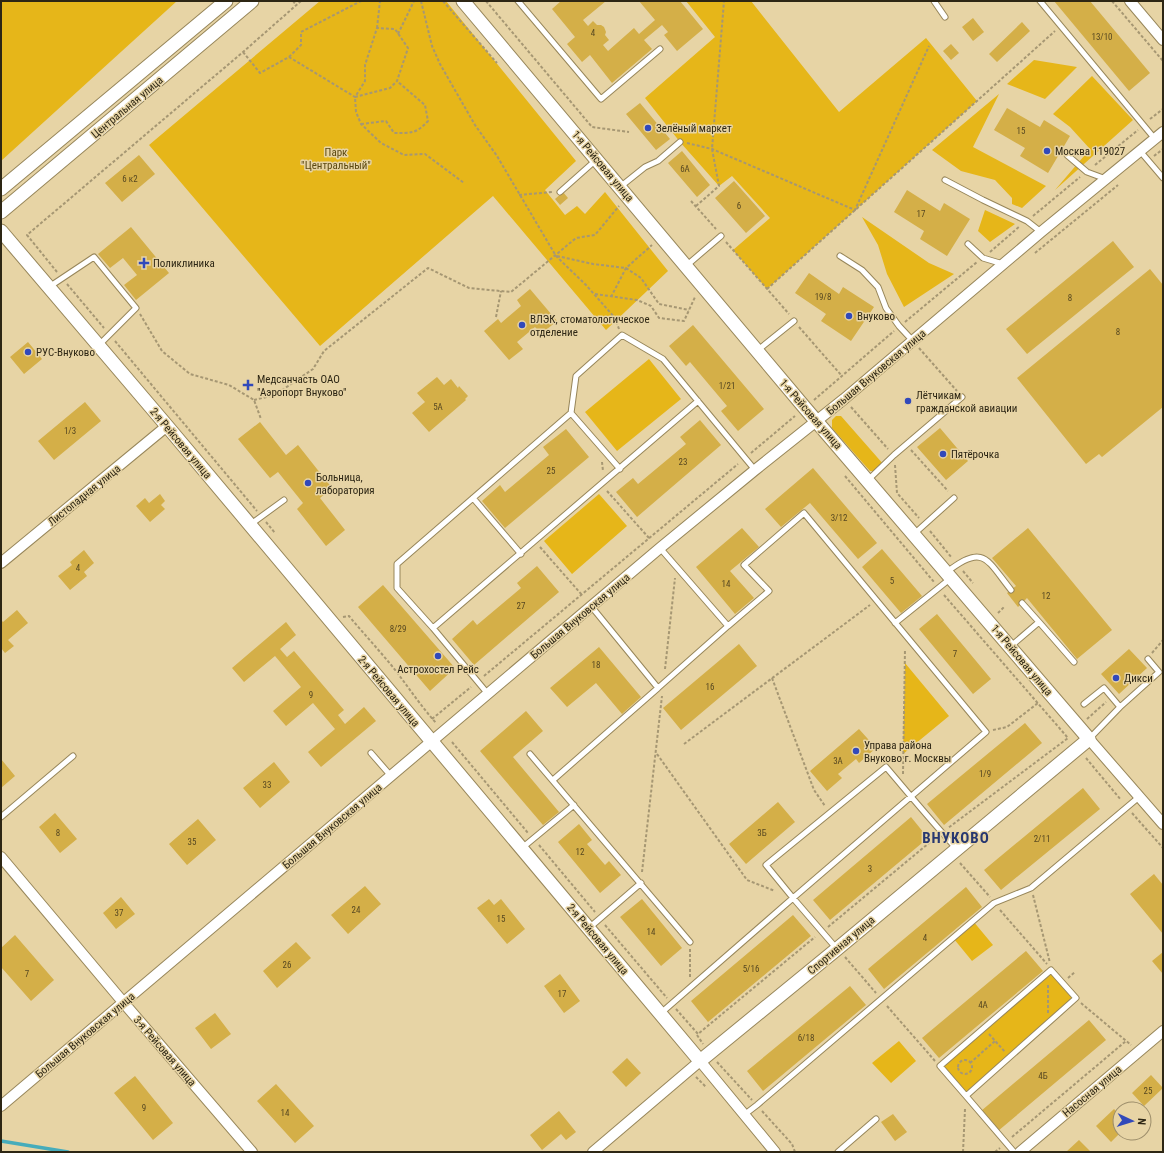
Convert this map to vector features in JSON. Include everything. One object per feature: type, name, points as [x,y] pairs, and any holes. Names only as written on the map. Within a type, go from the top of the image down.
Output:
[{"type":"street","name":"Центральная улица","points":[[1,189],[226,1]]},
{"type":"street","name":"Центральная улица","points":[[1,212],[252,1]]},
{"type":"street","name":"1-я Рейсовая улица","points":[[464,1],[817,421],[914,534],[952,571],[1010,647],[1163,824]]},
{"type":"street","points":[[1130,1],[1163,40]]},
{"type":"street","name":"Большая Внуковская улица","points":[[1,1106],[660,548],[844,399],[1041,232],[1159,136]]},
{"type":"street","name":"2-я Рейсовая улица","points":[[1,231],[49,286],[661,1013],[775,1152]]},
{"type":"street","name":"Листопадная улица","points":[[1,564],[167,426]]},
{"type":"street","name":"Спортивная улица","points":[[593,1152],[700,1061],[1089,739]]},
{"type":"street","name":"3-я Рейсовая улица","points":[[1,857],[252,1152]]},
{"type":"street","name":"Насосная улица","points":[[1020,1152],[1163,1030]]},
{"type":"lane","points":[[518,1],[601,99],[660,49]]},
{"type":"lane","points":[[934,1],[945,17]]},
{"type":"lane","points":[[1040,1],[1060,26],[1159,136]]},
{"type":"lane","points":[[624,192],[645,167],[658,161],[680,142]]},
{"type":"lane","points":[[1140,151],[1163,178]]},
{"type":"lane","points":[[1067,155],[1087,172],[1106,179]]},
{"type":"lane","points":[[560,192],[597,160]]},
{"type":"lane","points":[[945,180],[1027,221],[1041,232]]},
{"type":"lane","points":[[686,266],[721,236]]},
{"type":"lane","points":[[968,244],[983,258],[1004,264]]},
{"type":"lane","points":[[840,256],[862,270],[878,287],[886,308],[899,326],[913,341]]},
{"type":"lane","points":[[49,286],[94,257],[136,308],[98,346]]},
{"type":"lane","points":[[757,350],[794,321]]},
{"type":"lane","points":[[488,694],[433,628],[397,588],[397,564],[571,413],[576,376],[622,335],[663,359],[755,470]]},
{"type":"lane","points":[[868,480],[894,455],[962,397]]},
{"type":"lane","points":[[433,628],[698,401]]},
{"type":"lane","points":[[571,413],[620,469]]},
{"type":"lane","points":[[473,498],[521,554]]},
{"type":"lane","points":[[914,534],[954,498]]},
{"type":"lane","points":[[250,525],[284,500]]},
{"type":"lane","points":[[553,780],[769,591],[744,565],[804,513],[986,732],[661,1013]]},
{"type":"lane","points":[[660,548],[728,626]]},
{"type":"lane","points":[[896,623],[952,571],[969,558],[976,557],[986,560],[1011,590]]},
{"type":"lane","points":[[1022,603],[1074,662]]},
{"type":"lane","points":[[591,606],[658,688]]},
{"type":"lane","points":[[1010,647],[1039,622]]},
{"type":"lane","points":[[1089,739],[1120,707],[1160,672],[1148,659]]},
{"type":"lane","points":[[1084,704],[1104,688],[1120,707]]},
{"type":"lane","points":[[371,753],[391,776]]},
{"type":"lane","points":[[530,754],[690,942]]},
{"type":"lane","points":[[1,817],[74,756]]},
{"type":"lane","points":[[837,949],[766,865],[886,767],[942,833],[954,851]]},
{"type":"lane","points":[[744,1114],[757,1105],[994,903],[1031,888],[1139,797]]},
{"type":"lane","points":[[522,848],[574,805]]},
{"type":"lane","points":[[589,928],[641,883]]},
{"type":"lane","points":[[966,1096],[1076,998],[1050,971],[940,1066],[1014,1152]]},
{"type":"lane","points":[[838,1152],[876,1120]]},
{"type":"path","points":[[293,1],[296,5]]},
{"type":"path","points":[[277,535],[26,234],[243,52],[301,1]]},
{"type":"path","points":[[243,52],[260,73],[289,57],[301,45],[301,32],[361,1]]},
{"type":"path","points":[[380,1],[377,28],[365,65],[365,81],[355,97],[356,112],[361,124],[381,143],[404,155],[425,154],[464,183]]},
{"type":"path","points":[[398,34],[414,1]]},
{"type":"path","points":[[421,1],[432,46],[440,64],[475,125],[497,156],[556,256],[594,294],[615,318],[622,335]]},
{"type":"path","points":[[486,1],[592,127],[630,132]]},
{"type":"path","points":[[696,206],[719,186],[712,149],[724,1]]},
{"type":"path","points":[[1112,1],[1163,61]]},
{"type":"path","points":[[767,289],[1060,26]]},
{"type":"path","points":[[289,57],[355,97],[390,88],[397,81],[408,48],[395,29],[377,28]]},
{"type":"path","points":[[855,210],[929,46]]},
{"type":"path","points":[[361,124],[386,121],[394,132],[409,133],[420,129],[428,121],[425,105],[397,81]]},
{"type":"path","points":[[680,142],[712,149],[855,210]]},
{"type":"path","points":[[519,195],[560,192]]},
{"type":"path","points":[[254,400],[275,396],[313,369],[324,351],[428,268],[469,288],[511,292],[576,238],[595,235],[621,204],[624,192]]},
{"type":"path","points":[[691,200],[842,376]]},
{"type":"path","points":[[611,297],[626,268],[653,244]]},
{"type":"path","points":[[556,256],[593,264],[626,268],[641,278],[659,304],[689,310]]},
{"type":"path","points":[[496,317],[501,291]]},
{"type":"path","points":[[594,294],[637,300],[651,306],[659,318],[684,321],[695,295]]},
{"type":"path","points":[[136,308],[162,351],[190,374],[230,385],[254,400],[261,418]]},
{"type":"path","points":[[913,341],[962,397]]},
{"type":"path","points":[[844,399],[894,455],[897,492],[925,525],[952,571],[978,589]]},
{"type":"path","points":[[432,719],[797,414]]},
{"type":"path","points":[[599,445],[604,482]]},
{"type":"path","points":[[906,445],[954,498]]},
{"type":"path","points":[[611,495],[649,538]]},
{"type":"path","points":[[535,541],[591,606]]},
{"type":"path","points":[[641,883],[677,567]]},
{"type":"path","points":[[684,744],[876,601]]},
{"type":"path","points":[[998,613],[1005,606]]},
{"type":"path","points":[[339,618],[349,616],[392,666],[438,726]]},
{"type":"path","points":[[902,786],[906,635]]},
{"type":"path","points":[[1148,659],[1163,640]]},
{"type":"path","points":[[772,678],[814,790],[830,812]]},
{"type":"path","points":[[1087,720],[1105,703],[1114,700]]},
{"type":"path","points":[[986,732],[1007,727],[1038,703]]},
{"type":"path","points":[[698,1034],[942,833],[1068,738]]},
{"type":"path","points":[[452,742],[698,1034],[706,1048]]},
{"type":"path","points":[[656,753],[747,880],[793,898]]},
{"type":"path","points":[[954,851],[994,903],[1050,971]]},
{"type":"path","points":[[1031,888],[1050,971],[1047,1024]]},
{"type":"path","points":[[690,942],[690,988]]},
{"type":"path","points":[[837,949],[940,1066]]},
{"type":"path","points":[[1076,998],[1138,1052]]},
{"type":"path","points":[[984,1028],[1009,1058]]},
{"type":"path","points":[[970,1063],[995,1041]]},
{"type":"path","points":[[1005,1143],[1126,1041]]},
{"type":"path","points":[[715,1060],[792,1144],[795,1152]]},
{"type":"path","points":[[967,1061],[970,1063],[972,1067],[970,1073],[961,1073],[959,1066],[961,1062],[967,1061]]},
{"type":"path","points":[[963,1152],[966,1096]]},
{"type":"green space","points":[[1,1],[177,1],[1,161]]},
{"type":"green space","name":"Парк \"Центральный\"","points":[[320,1],[446,1],[576,161],[545,190],[565,215],[577,206],[585,214],[605,192],[668,271],[606,330],[493,196],[320,346],[149,145]]},
{"type":"green space","points":[[686,1],[751,1],[839,112],[926,38],[977,101],[767,289],[733,250],[770,218],[732,176],[719,186],[680,142],[645,98],[715,37]]},
{"type":"green space","points":[[1034,60],[1077,67],[1045,99],[1007,84]]},
{"type":"green space","points":[[1092,76],[1133,120],[1055,190],[1090,149],[1070,127],[1053,114]]},
{"type":"green space","points":[[999,94],[973,147],[1046,186],[1022,208],[1012,204],[1012,198],[995,180],[961,171],[932,150]]},
{"type":"green space","points":[[985,210],[1015,224],[990,242],[978,231]]},
{"type":"green space","points":[[862,217],[929,263],[954,274],[904,307],[887,274],[878,245]]},
{"type":"green space","points":[[649,359],[681,399],[617,451],[585,412]]},
{"type":"green space","points":[[836,416],[841,416],[884,465],[880,471],[870,471],[832,428],[832,420]]},
{"type":"green space","points":[[599,494],[627,526],[572,574],[544,541]]},
{"type":"green space","points":[[905,663],[949,716],[903,754]]},
{"type":"green space","points":[[973,921],[993,945],[972,961],[954,939]]},
{"type":"green space","points":[[1051,970],[1076,998],[966,1096],[940,1066]]},
{"type":"green space","points":[[899,1041],[916,1061],[891,1083],[872,1063]]},
{"type":"building","points":[[561,1],[606,1],[583,20],[588,26],[593,21],[597,25],[604,27],[606,32],[605,35],[609,40],[603,45],[608,51],[634,28],[639,34],[655,20],[639,1],[680,1],[703,29],[677,51],[664,35],[668,32],[662,25],[644,40],[652,49],[612,83],[590,55],[582,62],[567,44],[575,37],[552,9]]},
{"type":"building","points":[[1054,1],[1090,1],[1150,73],[1129,91]]},
{"type":"building","points":[[973,18],[984,32],[973,41],[962,27]]},
{"type":"building","points":[[1022,22],[1030,31],[997,62],[989,54]]},
{"type":"building","points":[[951,44],[959,53],[951,60],[943,51]]},
{"type":"building","points":[[640,103],[670,139],[656,150],[626,114]]},
{"type":"building","points":[[1007,108],[1040,127],[1044,120],[1070,136],[1048,173],[1020,156],[1025,148],[994,130]]},
{"type":"building","points":[[682,151],[710,185],[697,197],[668,163]]},
{"type":"building","points":[[139,155],[155,174],[122,202],[105,183]]},
{"type":"building","points":[[734,181],[765,216],[746,233],[715,198]]},
{"type":"building","points":[[907,190],[940,211],[944,203],[970,219],[947,256],[920,239],[924,231],[894,212]]},
{"type":"building","points":[[563,192],[568,198],[560,205],[555,199]]},
{"type":"building","name":"Поликлиника","points":[[131,227],[169,273],[136,300],[124,285],[137,275],[123,258],[110,268],[98,254]]},
{"type":"building","points":[[1113,241],[1134,267],[1027,354],[1006,329]]},
{"type":"building","points":[[1150,269],[1163,285],[1163,407],[1102,457],[1099,454],[1086,464],[1017,378]]},
{"type":"building","points":[[809,273],[839,294],[843,287],[874,307],[851,341],[821,321],[826,314],[795,293]]},
{"type":"building","name":"ВЛЭК, стоматологическое отделение","points":[[530,289],[557,321],[541,334],[535,327],[517,342],[523,349],[509,360],[484,331],[498,319],[501,323],[521,306],[517,300]]},
{"type":"building","points":[[693,325],[764,409],[738,431],[721,411],[727,406],[690,362],[686,366],[669,346]]},
{"type":"building","points":[[28,342],[42,359],[24,374],[10,357]]},
{"type":"building","points":[[437,377],[444,385],[451,379],[458,388],[459,386],[468,396],[465,399],[466,400],[429,432],[412,413],[425,402],[417,393]]},
{"type":"building","points":[[85,402],[101,421],[54,460],[38,441]]},
{"type":"building","points":[[700,420],[721,445],[637,517],[616,492],[633,478],[638,484],[686,444],[680,437]]},
{"type":"building","name":"Больница, лаборатория","points":[[260,422],[286,455],[298,445],[332,488],[320,498],[345,530],[326,546],[297,509],[303,503],[278,472],[270,478],[238,439]]},
{"type":"building","name":"Пятёрочка","points":[[940,428],[968,461],[946,480],[917,447]]},
{"type":"building","points":[[566,429],[589,457],[505,528],[482,501],[500,485],[505,492],[549,455],[543,447]]},
{"type":"building","points":[[813,468],[877,543],[858,559],[810,503],[781,527],[765,509]]},
{"type":"building","points":[[160,494],[165,501],[161,505],[165,509],[150,522],[136,506],[145,498],[149,503]]},
{"type":"building","points":[[742,528],[759,547],[730,571],[754,598],[735,614],[696,567]]},
{"type":"building","points":[[1028,528],[1112,630],[1077,659],[1027,598],[1018,607],[1007,593],[1016,586],[992,558]]},
{"type":"building","points":[[882,549],[922,596],[901,613],[862,567]]},
{"type":"building","points":[[84,550],[94,563],[84,572],[87,576],[70,590],[58,576],[72,565],[70,562]]},
{"type":"building","points":[[537,566],[559,592],[474,665],[452,639],[473,620],[477,625],[521,588],[517,583]]},
{"type":"building","points":[[383,585],[455,668],[430,691],[358,607]]},
{"type":"building","points":[[17,610],[28,623],[8,640],[14,646],[5,653],[1,648],[1,620],[3,622]]},
{"type":"building","points":[[937,614],[991,679],[973,694],[919,629]]},
{"type":"building","points":[[286,622],[296,635],[280,649],[287,657],[294,651],[344,710],[338,715],[345,724],[364,707],[376,721],[321,767],[308,752],[335,729],[313,703],[286,726],[273,711],[301,687],[275,656],[244,682],[232,668]]},
{"type":"building","points":[[739,644],[757,666],[681,730],[663,708]]},
{"type":"building","points":[[599,647],[641,697],[622,714],[596,683],[567,707],[550,688]]},
{"type":"building","points":[[1129,649],[1147,668],[1119,694],[1101,674]]},
{"type":"building","points":[[526,711],[543,731],[513,757],[559,812],[543,825],[480,751]]},
{"type":"building","points":[[1025,723],[1042,743],[944,825],[927,804]]},
{"type":"building","points":[[859,729],[876,748],[859,763],[856,759],[838,774],[842,778],[827,791],[810,771]]},
{"type":"building","points":[[1,759],[15,776],[1,788]]},
{"type":"building","points":[[274,762],[290,782],[260,808],[243,788]]},
{"type":"building","points":[[1083,788],[1100,809],[1001,890],[984,870]]},
{"type":"building","points":[[778,802],[795,822],[746,864],[729,844]]},
{"type":"building","points":[[55,813],[77,839],[60,853],[39,827]]},
{"type":"building","points":[[911,817],[928,838],[830,920],[813,900]]},
{"type":"building","points":[[198,819],[216,840],[187,865],[169,844]]},
{"type":"building","points":[[579,824],[592,840],[587,844],[605,865],[609,861],[621,875],[600,893],[558,842]]},
{"type":"building","points":[[1154,874],[1163,885],[1163,934],[1130,894]]},
{"type":"building","points":[[365,886],[381,904],[348,934],[331,915]]},
{"type":"building","points":[[966,887],[982,907],[884,989],[868,969]]},
{"type":"building","points":[[121,897],[135,914],[116,929],[103,913]]},
{"type":"building","points":[[489,899],[494,905],[501,899],[525,929],[507,944],[477,908]]},
{"type":"building","points":[[642,899],[682,948],[661,966],[620,917]]},
{"type":"building","points":[[793,915],[811,936],[708,1022],[691,1001]]},
{"type":"building","points":[[15,935],[54,980],[31,1001],[1,967],[1,948]]},
{"type":"building","points":[[296,942],[311,958],[277,988],[263,971]]},
{"type":"building","points":[[1026,951],[1043,971],[939,1058],[922,1038]]},
{"type":"building","points":[[1163,952],[1163,974],[1152,961]]},
{"type":"building","points":[[560,974],[580,1001],[564,1013],[544,986]]},
{"type":"building","points":[[850,986],[866,1005],[763,1091],[747,1071]]},
{"type":"building","points":[[215,1013],[231,1034],[211,1049],[195,1028]]},
{"type":"building","points":[[1089,1020],[1106,1040],[998,1131],[981,1111]]},
{"type":"building","points":[[627,1058],[641,1073],[626,1087],[612,1072]]},
{"type":"building","points":[[1151,1075],[1163,1088],[1149,1101],[1139,1101],[1132,1093]]},
{"type":"building","points":[[135,1076],[173,1123],[153,1140],[114,1093]]},
{"type":"building","points":[[276,1084],[314,1126],[295,1143],[257,1101]]},
{"type":"building","points":[[559,1111],[576,1132],[566,1140],[561,1134],[542,1150],[530,1135]]},
{"type":"building","points":[[1112,1111],[1111,1142],[1096,1126]]},
{"type":"building","points":[[893,1114],[907,1132],[895,1141],[881,1122]]},
{"type":"building","points":[[1079,1140],[1091,1152],[1066,1152]]},
{"type":"waterway","points":[[1,1141],[68,1152]]},
{"type":"place","name":"Зелёный маркет","points":[[648,128]]},
{"type":"place","name":"Москва 119027","points":[[1047,151]]},
{"type":"place","name":"Поликлиника","points":[[144,263]]},
{"type":"place","name":"Внуково","points":[[849,316]]},
{"type":"place","name":"ВЛЭК, стоматологическое отделение","points":[[522,325]]},
{"type":"place","name":"РУС-Внуково","points":[[28,352]]},
{"type":"place","name":"Медсанчасть ОАО \"Аэропорт Внуково\"","points":[[248,385]]},
{"type":"place","name":"Лётчикам гражданской авиации","points":[[908,401]]},
{"type":"place","name":"Пятёрочка","points":[[943,454]]},
{"type":"place","name":"Больница, лаборатория","points":[[308,483]]},
{"type":"place","name":"Астрохостел Рейс","points":[[438,656]]},
{"type":"place","name":"Дикси","points":[[1116,678]]},
{"type":"place","name":"Управа района Внуково г. Москвы","points":[[856,751]]},
{"type":"district","name":"ВНУКОВО","points":[[956,838]]}]
